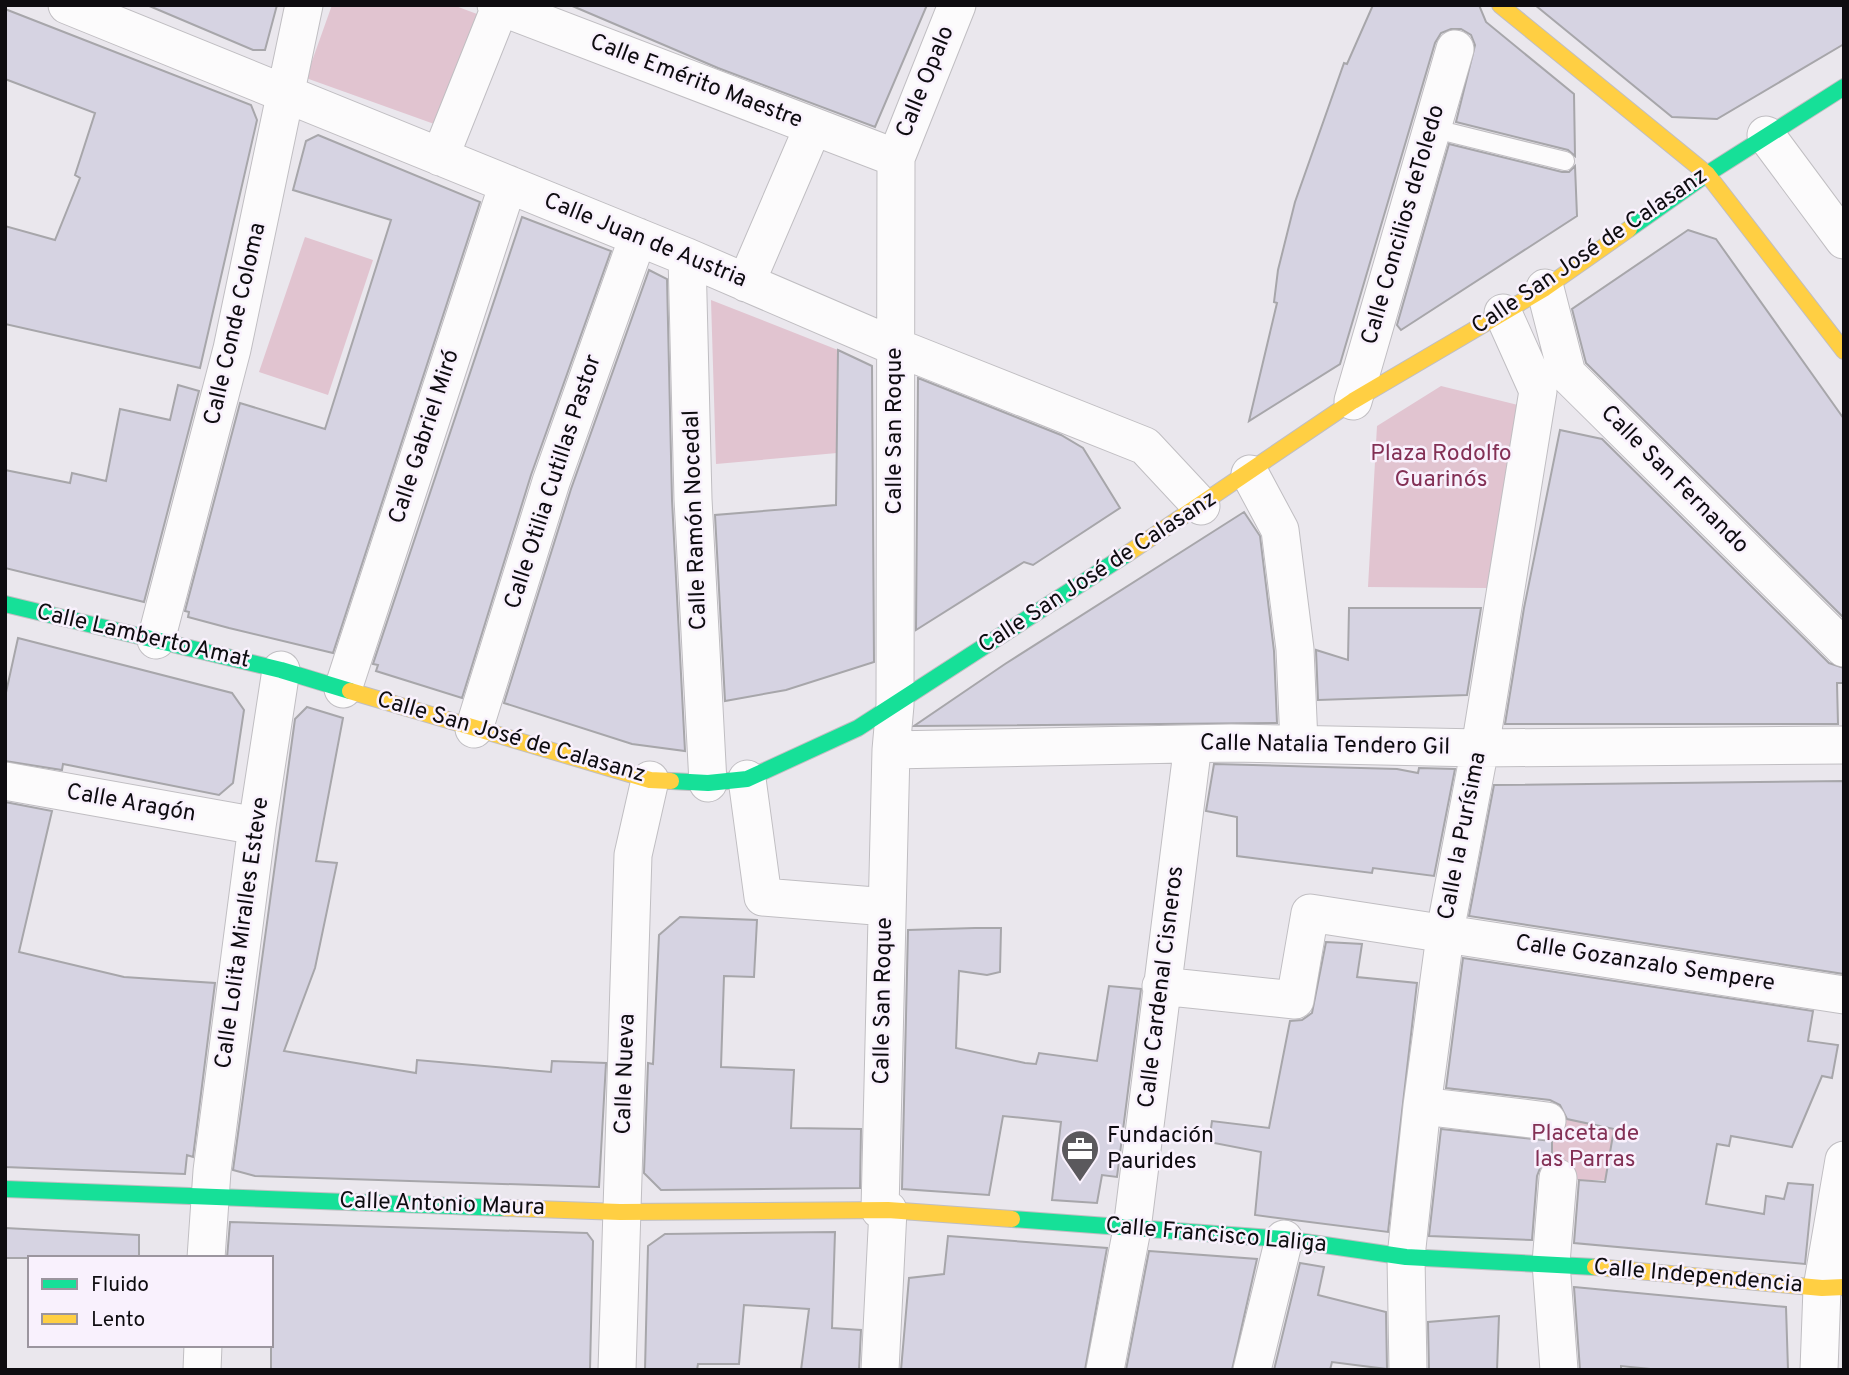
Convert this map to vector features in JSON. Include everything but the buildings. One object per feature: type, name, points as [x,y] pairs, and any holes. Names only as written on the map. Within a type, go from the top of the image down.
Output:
[{"type":"street","name":"Calle Juan de Austria","points":[[67,5],[687,257],[895,347],[1145,446],[1201,506]]},
{"type":"street","name":"Calle Conde Coloma","points":[[156,640],[232,349],[304,5]]},
{"type":"street","name":"Calle Opalo","points":[[896,158],[957,5]]},
{"type":"street","points":[[1500,5],[1707,174],[1844,351]]},
{"type":"street","name":"Calle Emérito Maestre","points":[[498,6],[896,158]]},
{"type":"street","points":[[440,157],[498,6]]},
{"type":"street","name":"Calle Concilios deToledo","points":[[1353,401],[1455,49]]},
{"type":"street","name":"Calle San José de Calasanz","points":[[282,670],[650,780],[708,783],[747,779],[858,728],[895,705],[1250,474],[1353,401],[1545,288],[1707,174],[1844,88]]},
{"type":"street","points":[[746,283],[813,127]]},
{"type":"street","points":[[1766,135],[1844,240]]},
{"type":"street","name":"Calle San Roque","points":[[880,1370],[887,907],[891,750],[895,705],[896,158]]},
{"type":"street","name":"Calle Gabriel Miró","points":[[343,689],[508,184]]},
{"type":"street","name":"Calle Otilia Cutillas Pastor","points":[[474,729],[551,482],[638,237]]},
{"type":"street","name":"Calle Ramón Nocedal","points":[[687,257],[693,499],[708,783]]},
{"type":"street","points":[[1545,288],[1553,383]]},
{"type":"street","points":[[1503,313],[1553,383]]},
{"type":"street","name":"Calle San Fernando","points":[[1553,383],[1844,648]]},
{"type":"street","name":"Calle la Purísima","points":[[1408,1370],[1406,1257],[1422,1105],[1446,932],[1553,383]]},
{"type":"street","points":[[1250,474],[1280,530],[1295,649],[1299,743]]},
{"type":"street","name":"Calle Lamberto Amat","points":[[7,613],[156,640],[282,670]]},
{"type":"street","name":"Calle Lolita Miralles Esteve","points":[[206,1256],[209,1196],[257,826],[282,670]]},
{"type":"street","name":"Calle Natalia Tendero Gil","points":[[891,750],[1299,743],[1480,748],[1844,745]]},
{"type":"street","name":"Calle Cardenal Cisneros","points":[[1105,1370],[1132,1229],[1193,744]]},
{"type":"street","points":[[747,779],[763,897],[887,907]]},
{"type":"street","name":"Calle Nueva","points":[[617,1370],[633,855],[650,780]]},
{"type":"street","name":"Calle Aragón","points":[[5,781],[257,826]]},
{"type":"street","name":"Calle Gozanzalo Sempere","points":[[1161,986],[1295,1000],[1310,913],[1844,995]]},
{"type":"street","points":[[1422,1105],[1547,1121]]},
{"type":"street","points":[[1819,1370],[1833,1287],[1844,1160]]},
{"type":"street","points":[[1558,1178],[1552,1263],[1559,1370]]},
{"type":"street","name":"Calle Antonio Maura","points":[[5,1189],[620,1212],[884,1210]]},
{"type":"street","name":"Calle Francisco Laliga","points":[[884,1210],[1019,1217],[1132,1229],[1284,1239],[1406,1257],[1552,1263]]},
{"type":"street","points":[[1252,1370],[1284,1239]]},
{"type":"street","name":"Calle Independencia","points":[[1552,1263],[1833,1287]]},
{"type":"street","points":[[202,1370],[203,1347]]},
{"type":"lane","points":[[1431,128],[1565,161]]},
{"type":"green space","points":[[332,5],[453,5],[477,14],[437,125],[306,78]]},
{"type":"green space","points":[[305,237],[373,260],[328,395],[259,372]]},
{"type":"green space","points":[[711,300],[838,350],[837,453],[716,464]]},
{"type":"green space","name":"Plaza Rodolfo Guarinós","points":[[1441,386],[1518,405],[1488,588],[1368,587],[1377,426]]},
{"type":"green space","name":"Placeta de las Parras","points":[[1553,1110],[1622,1117],[1614,1180],[1552,1180]]},
{"type":"traffic: fast","points":[[1629,229],[1707,174],[1844,87]]},
{"type":"traffic: fast","points":[[671,781],[708,783],[747,779],[858,728],[1127,554]]},
{"type":"traffic: fast","points":[[5,604],[281,670],[350,691]]},
{"type":"traffic: fast","points":[[5,1189],[505,1208]]},
{"type":"traffic: fast","points":[[1012,1219],[1284,1239],[1406,1257],[1595,1267]]},
{"type":"traffic: slow","points":[[1500,5],[1707,174],[1844,351]]},
{"type":"traffic: slow","points":[[1127,554],[1353,401],[1545,288],[1629,229]]},
{"type":"traffic: slow","points":[[350,691],[650,780],[671,781]]},
{"type":"traffic: slow","points":[[505,1208],[620,1212],[888,1210],[1012,1219]]},
{"type":"traffic: slow","points":[[1595,1267],[1822,1288],[1844,1287]]},
{"type":"place","name":"Fundación Paurides","points":[[1080,1183]]}]
